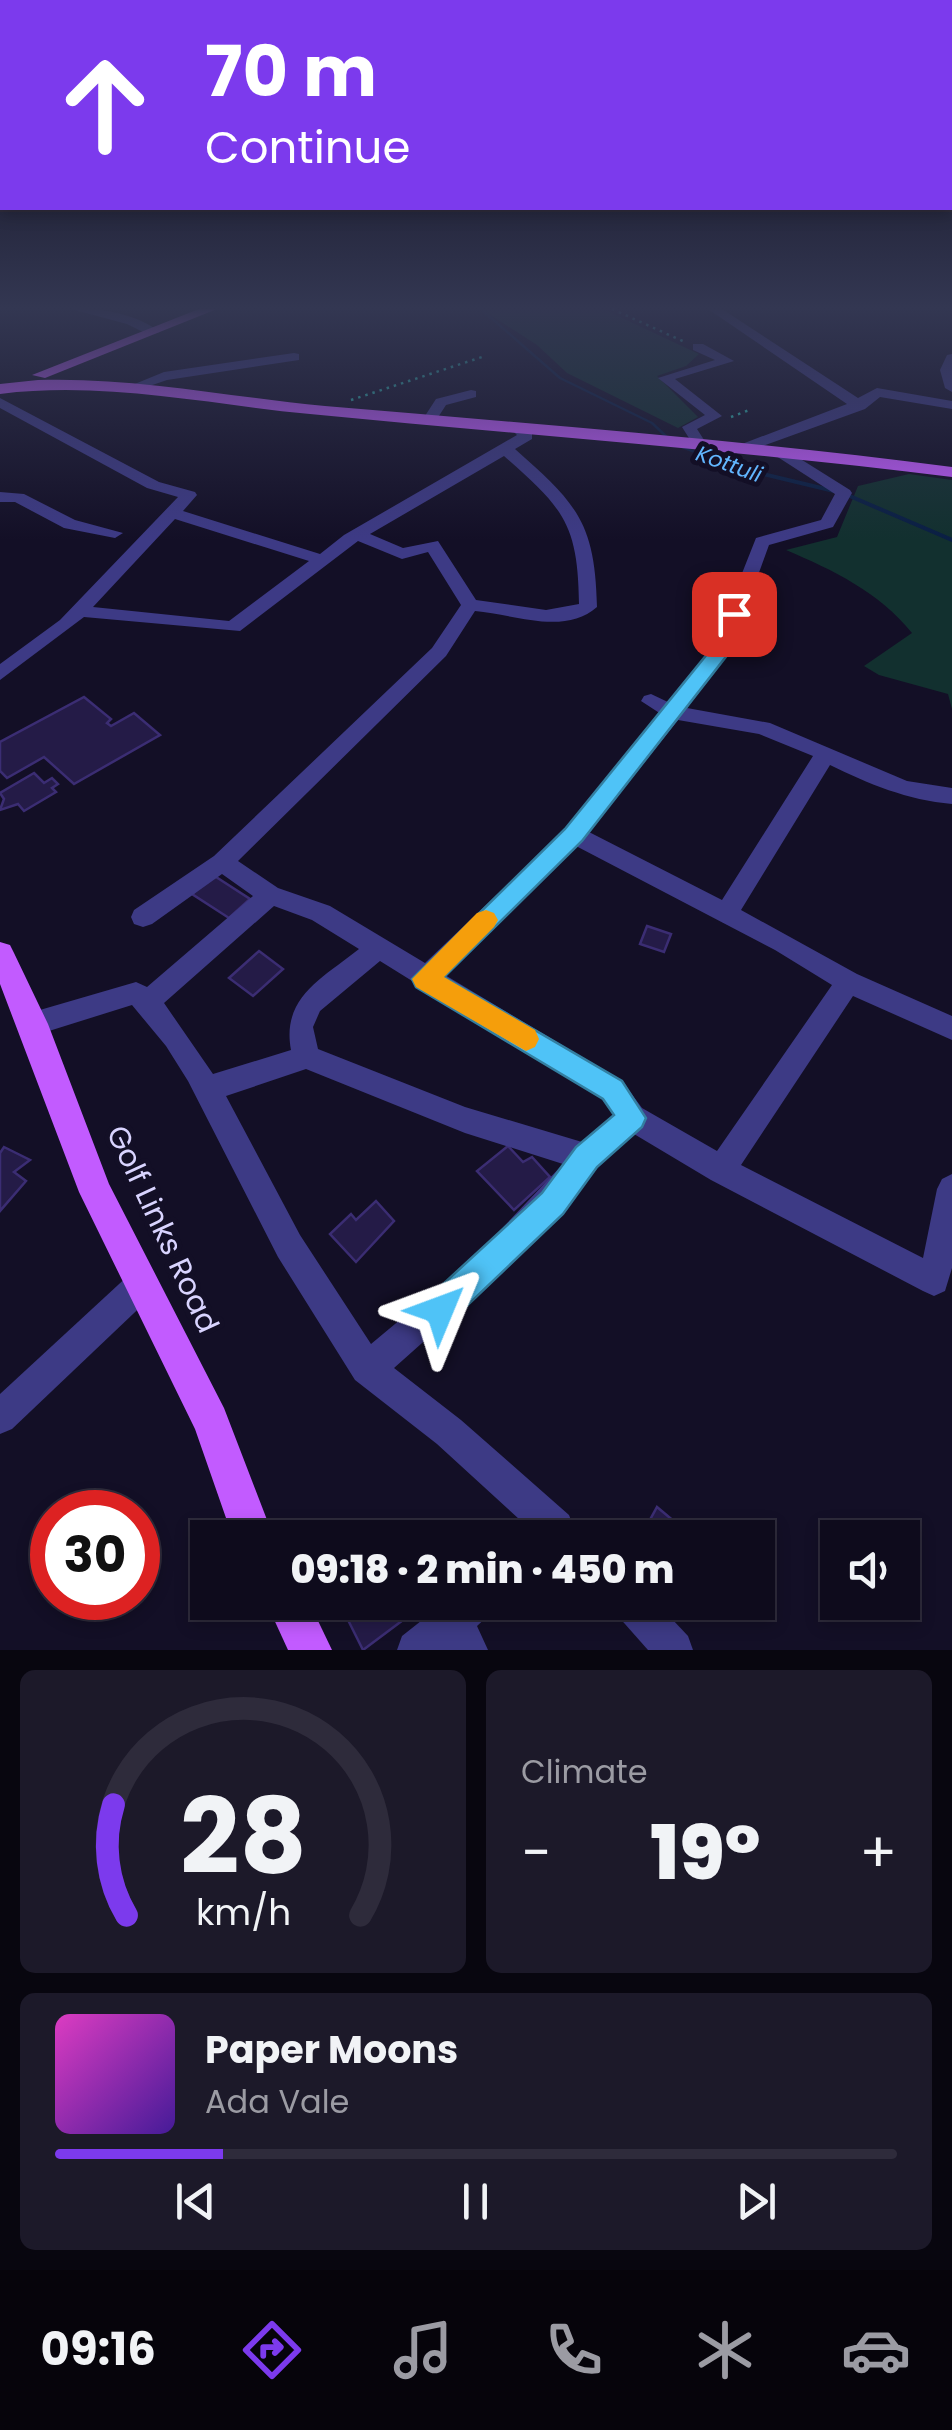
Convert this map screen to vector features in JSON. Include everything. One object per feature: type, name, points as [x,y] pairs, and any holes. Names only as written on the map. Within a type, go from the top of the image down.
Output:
[{"type":"main road","points":[[107,386],[746,447],[952,472]]},
{"type":"main road","name":"Golf Links Road","points":[[0,954],[33,1024],[96,1192],[211,1421],[247,1520]]},
{"type":"street","points":[[132,388],[137,386]]},
{"type":"street","points":[[680,386],[715,416],[689,428],[697,443]]},
{"type":"street","points":[[830,386],[860,406]]},
{"type":"street","points":[[746,447],[828,413],[860,406],[877,392],[951,405]]},
{"type":"street","points":[[430,419],[441,402],[471,394]]},
{"type":"street","points":[[0,402],[153,485],[189,495],[80,611],[0,674]]},
{"type":"street","points":[[80,611],[233,627],[358,534],[527,436],[515,426]]},
{"type":"street","points":[[358,534],[402,554],[432,545],[470,605],[574,616],[588,607],[588,564],[573,509],[506,449]]},
{"type":"street","points":[[425,979],[574,835],[672,714],[721,650],[762,542],[828,522],[844,493],[778,451]]},
{"type":"street","points":[[0,496],[18,497],[70,524],[116,533]]},
{"type":"street","points":[[173,513],[322,560]]},
{"type":"street","points":[[143,917],[222,862],[439,652],[470,605]]},
{"type":"street","points":[[651,701],[672,714],[764,728],[921,796],[952,796]]},
{"type":"street","points":[[726,914],[825,754]]},
{"type":"street","points":[[574,835],[848,982],[952,1028]]},
{"type":"street","points":[[222,862],[270,895],[321,913],[376,950],[612,1090],[632,1118],[721,1170],[934,1280],[952,1189]]},
{"type":"street","points":[[148,1001],[270,895]]},
{"type":"street","points":[[306,1057],[300,1027],[310,1004],[376,950]]},
{"type":"street","points":[[721,1170],[848,982]]},
{"type":"street","points":[[33,1024],[136,993],[148,1001],[204,1090],[291,1248],[367,1368],[449,1432],[540,1520]]},
{"type":"street","points":[[204,1090],[306,1057],[465,1120],[586,1157]]},
{"type":"street","points":[[367,1368],[440,1310],[553,1203],[586,1157],[632,1118]]},
{"type":"street","points":[[0,1417],[142,1284]]},
{"type":"street","points":[[646,1620],[674,1650]]},
{"type":"street","points":[[416,1650],[466,1625]]},
{"type":"path","points":[[338,411],[381,386]]},
{"type":"path","points":[[715,416],[725,418],[752,409]]},
{"type":"green space","points":[[593,386],[667,386],[698,417],[678,428]]},
{"type":"green space","points":[[909,474],[952,480],[952,709],[948,694],[879,675],[864,666],[912,633],[870,594],[786,550],[837,537],[858,486]]},
{"type":"building","points":[[84,697],[111,719],[107,723],[111,726],[134,713],[160,735],[74,784],[44,757],[7,778],[0,771],[0,742]]},
{"type":"building","points":[[34,773],[44,783],[52,778],[58,784],[52,788],[56,792],[24,811],[18,804],[0,810],[4,799],[0,793]]},
{"type":"building","points":[[213,875],[250,899],[229,918],[192,894]]},
{"type":"building","points":[[647,926],[671,934],[664,952],[640,944]]},
{"type":"building","points":[[259,951],[283,969],[253,996],[229,978]]},
{"type":"building","points":[[508,1146],[523,1162],[532,1157],[550,1177],[514,1210],[477,1171]]},
{"type":"building","points":[[4,1147],[30,1160],[14,1172],[26,1181],[0,1211],[0,1153]]},
{"type":"building","points":[[376,1201],[394,1221],[356,1262],[330,1234],[351,1214],[356,1220]]},
{"type":"building","points":[[657,1507],[673,1520],[650,1520]]},
{"type":"building","points":[[348,1620],[403,1620],[363,1650]]},
{"type":"waterway","name":"Kottuli","points":[[576,386],[652,423],[669,439]]},
{"type":"waterway","name":"Kottuli","points":[[682,447],[745,471]]},
{"type":"waterway","name":"Kottuli","points":[[738,468],[834,491]]},
{"type":"waterway","name":"Kottuli","points":[[845,494],[952,540]]},
{"type":"slow traffic","points":[[486,920],[425,979],[526,1039]]},
{"type":"route","points":[[440,1310],[553,1203],[586,1157],[632,1118],[612,1090],[425,979],[574,835],[721,650],[734,614]]}]
